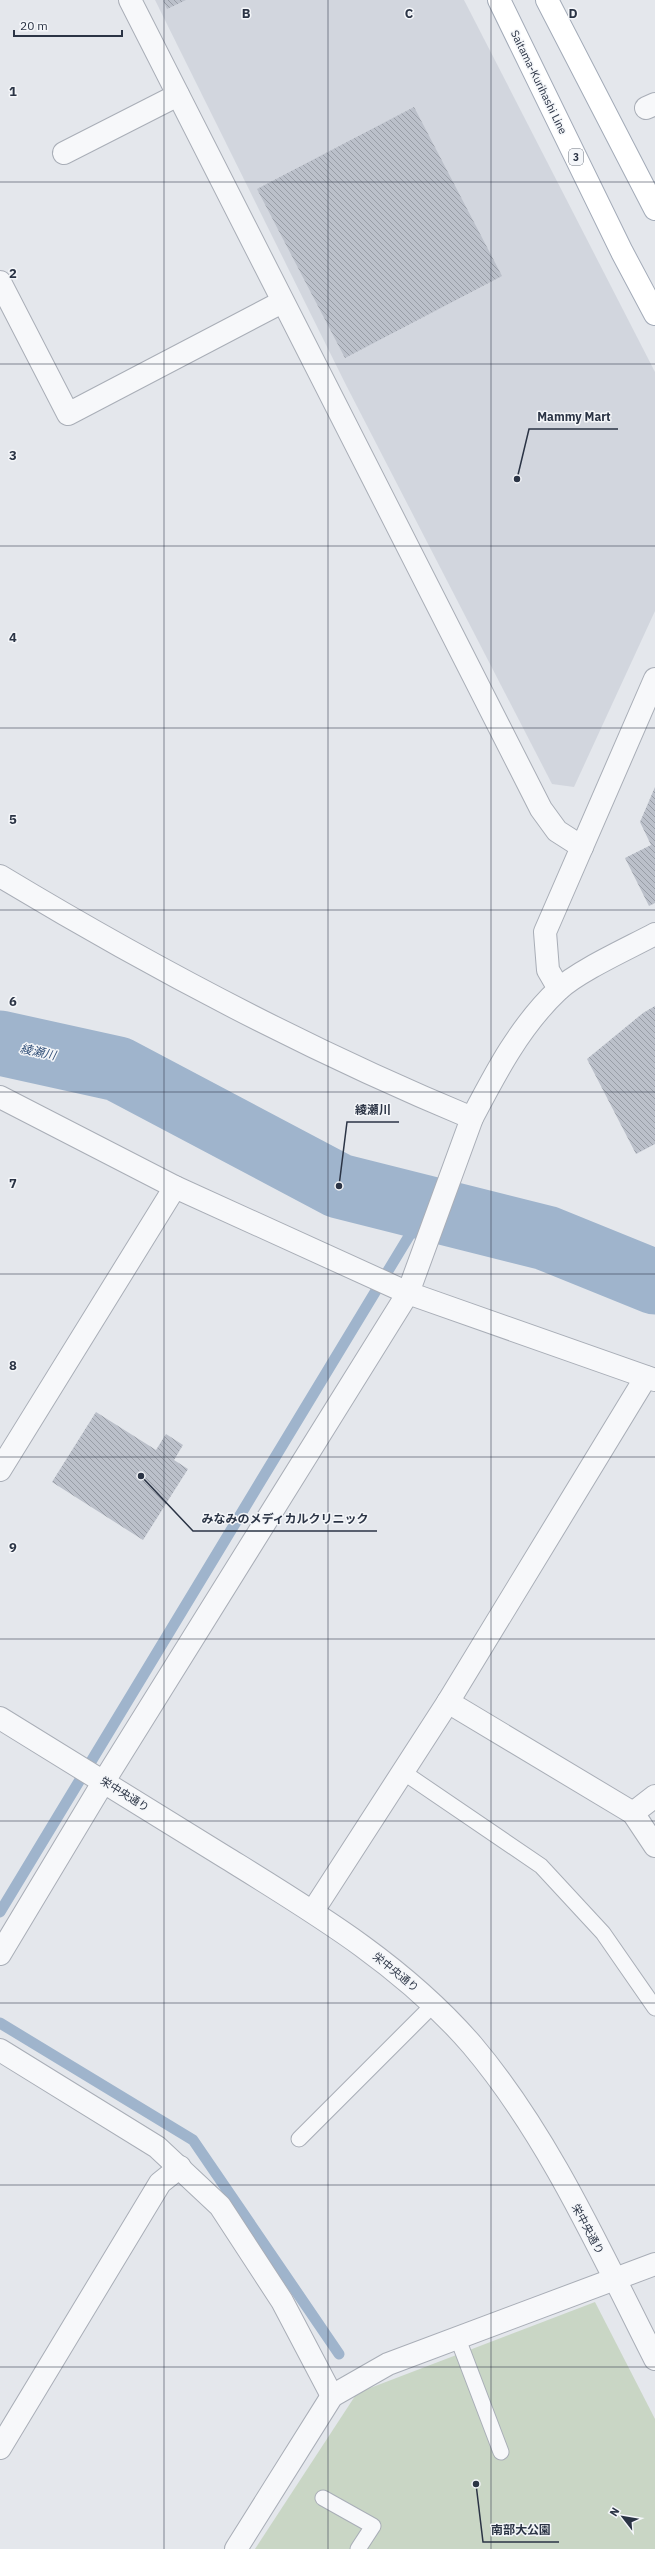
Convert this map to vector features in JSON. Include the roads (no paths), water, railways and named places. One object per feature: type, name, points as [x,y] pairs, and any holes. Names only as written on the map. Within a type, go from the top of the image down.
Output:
[{"type":"main road","name":"Saitama-Kurihashi Line","points":[[499,0],[622,252],[655,314]]},
{"type":"main road","points":[[548,0],[655,209]]},
{"type":"street","points":[[130,0],[282,302],[541,809],[557,831],[582,847]]},
{"type":"street","points":[[64,153],[178,95]]},
{"type":"street","points":[[0,282],[68,414],[282,302]]},
{"type":"street","points":[[558,989],[548,970],[545,932],[655,679]]},
{"type":"street","points":[[0,876],[135,955],[212,996],[426,1099],[472,1118]]},
{"type":"street","points":[[0,1954],[104,1781],[408,1293],[472,1118],[498,1068],[526,1026],[558,989],[655,934]]},
{"type":"street","points":[[0,1097],[175,1187],[408,1293],[651,1378],[448,1702],[313,1911]]},
{"type":"street","points":[[0,1470],[175,1187]]},
{"type":"street","points":[[448,1702],[633,1813],[655,1846]]},
{"type":"street","name":"栄中央通り","points":[[0,1718],[313,1911],[399,1972],[434,2004],[473,2046],[536,2133],[655,2359]]},
{"type":"street","points":[[633,1813],[655,1796]]},
{"type":"street","points":[[0,2050],[157,2147],[220,2206],[282,2300],[332,2396]]},
{"type":"street","points":[[0,2448],[160,2183],[180,2167]]},
{"type":"street","points":[[236,2549],[332,2396],[388,2364],[655,2264]]},
{"type":"lane","points":[[403,1772],[541,1866],[603,1933],[655,2008]]},
{"type":"lane","points":[[299,2139],[434,2004]]},
{"type":"lane","points":[[458,2339],[501,2452]]},
{"type":"lane","points":[[323,2498],[373,2526],[358,2549]]},
{"type":"waterway","name":"綾瀬川","points":[[0,1043],[118,1069],[339,1186],[546,1238],[655,1282]]},
{"type":"waterway","points":[[0,1912],[426,1208]]},
{"type":"waterway","points":[[0,2023],[193,2140],[339,2354]]},
{"type":"place","name":"Mammy Mart","points":[[517,479]]},
{"type":"place","name":"綾瀬川","points":[[339,1186]]},
{"type":"place","name":"みなみのメディカルクリニック","points":[[141,1476]]},
{"type":"place","name":"南部大公園","points":[[476,2484]]}]
